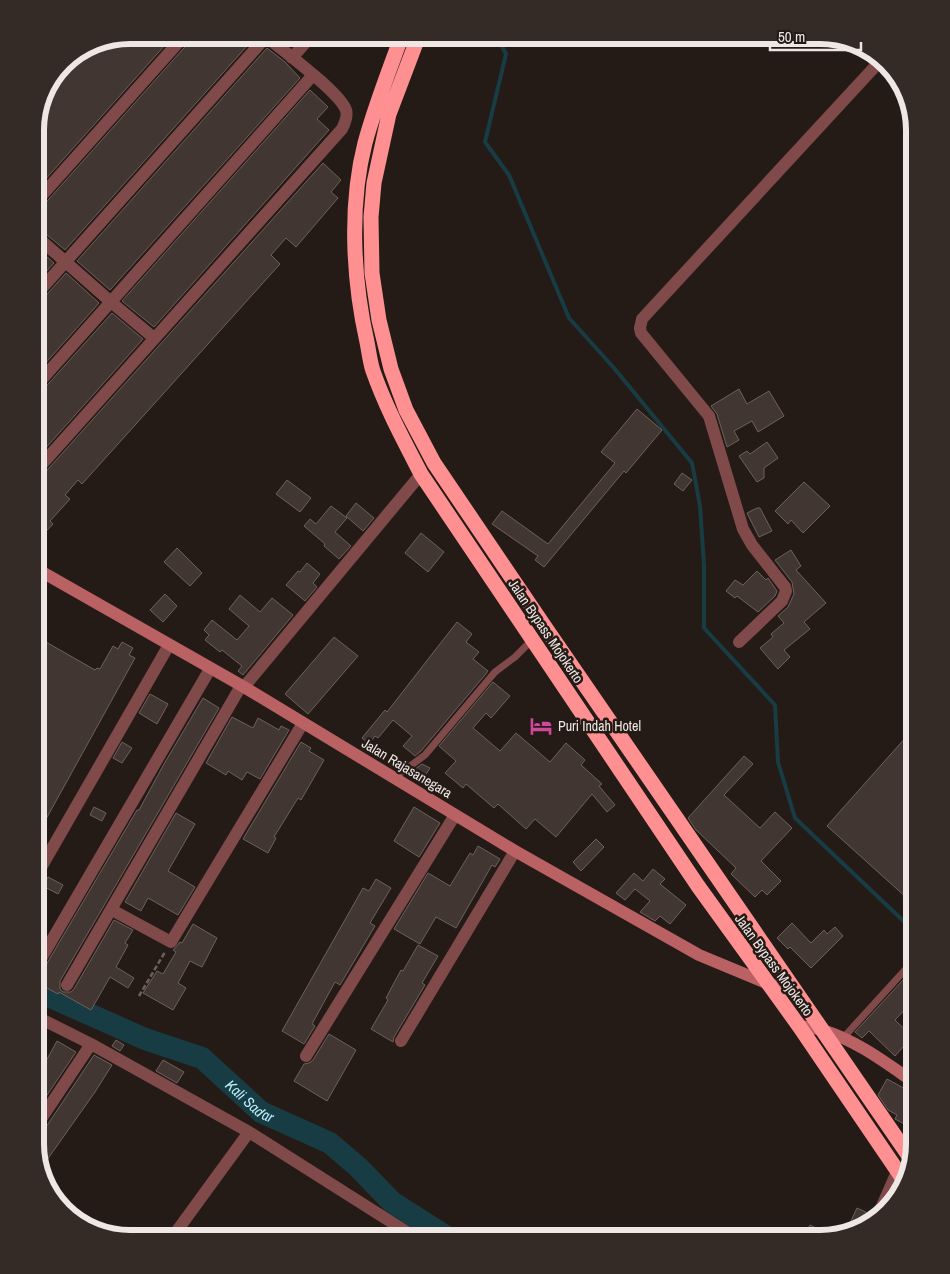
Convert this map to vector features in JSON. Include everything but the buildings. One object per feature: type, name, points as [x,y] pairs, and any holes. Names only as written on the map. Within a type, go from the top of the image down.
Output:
[{"type":"highway","name":"Jalan Bypass Mojokerto","points":[[399,44],[374,112],[365,144],[358,180],[355,218],[356,275],[361,318],[373,369],[388,411],[422,474],[532,639],[698,886],[799,1026],[900,1176]]},
{"type":"highway","name":"Jalan Bypass Mojokerto","points":[[416,44],[389,114],[374,183],[371,217],[372,274],[379,320],[391,369],[406,410],[439,471],[906,1152]]},
{"type":"street","points":[[44,193],[177,44]]},
{"type":"street","points":[[44,286],[258,44]]},
{"type":"street","points":[[44,462],[342,128],[346,120],[347,111],[338,97],[275,44]]},
{"type":"street","points":[[292,58],[304,44]]},
{"type":"street","points":[[739,642],[782,601],[786,591],[785,587],[752,545],[743,529],[709,416],[641,333],[640,324],[642,319],[876,65]]},
{"type":"street","points":[[44,377],[313,76]]},
{"type":"street","points":[[44,243],[154,338]]},
{"type":"street","points":[[67,985],[242,686],[422,474]]},
{"type":"street","name":"Jalan Rajasanegara","points":[[44,573],[242,686],[515,851],[699,956],[769,984],[795,990]]},
{"type":"street","points":[[44,862],[169,645]]},
{"type":"street","points":[[44,953],[210,669]]},
{"type":"street","points":[[112,910],[171,942],[303,723]]},
{"type":"street","points":[[306,1056],[455,815]]},
{"type":"street","points":[[401,1041],[515,851]]},
{"type":"street","points":[[44,1020],[91,1044],[249,1132],[404,1230]]},
{"type":"street","points":[[799,1026],[821,1030],[843,1038],[906,1076]]},
{"type":"street","points":[[44,1114],[91,1044]]},
{"type":"street","points":[[178,1230],[249,1132]]},
{"type":"lane","points":[[394,778],[424,755],[495,672],[515,657],[532,639]]},
{"type":"lane","points":[[843,1038],[906,969]]},
{"type":"path","points":[[139,996],[171,942]]},
{"type":"waterway","points":[[501,44],[506,54],[485,142],[509,175],[569,318],[614,368],[692,463],[700,506],[704,565],[704,628],[775,705],[778,762],[795,818],[906,923]]},
{"type":"waterway","name":"Kali Sadar","points":[[44,994],[145,1039],[202,1058],[261,1112],[330,1143],[358,1167],[392,1202],[436,1230]]},
{"type":"place","name":"Puri Indah Hotel","points":[[541,726]]}]
